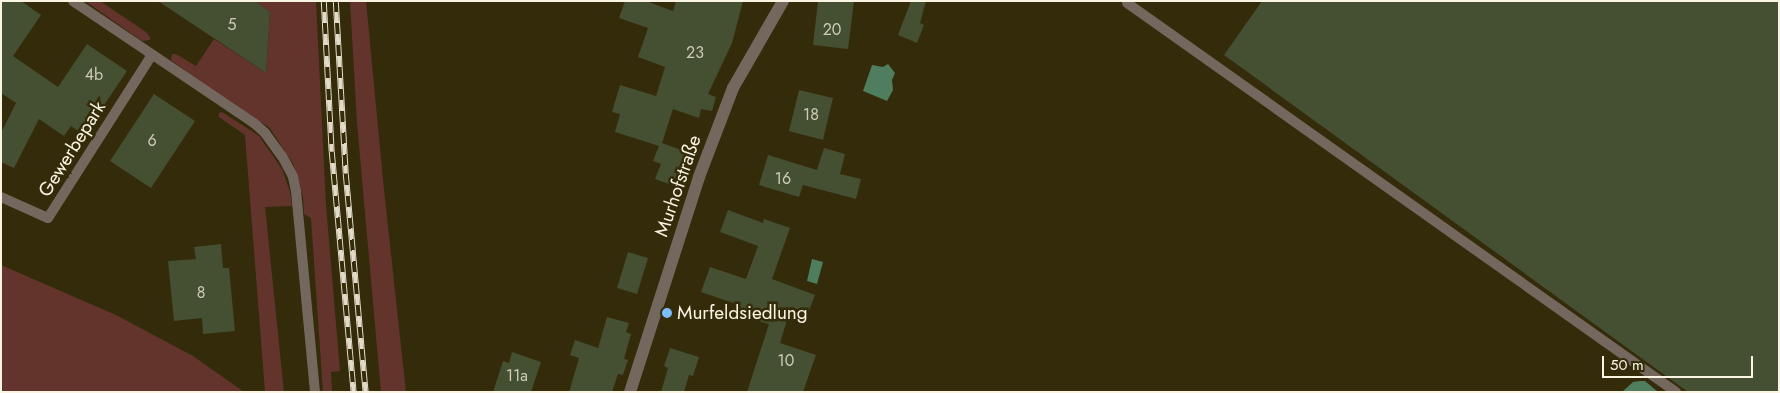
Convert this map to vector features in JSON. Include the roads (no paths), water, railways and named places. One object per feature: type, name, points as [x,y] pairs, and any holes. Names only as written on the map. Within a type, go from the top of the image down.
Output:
[{"type":"street","name":"Murhofstraße","points":[[630,392],[699,177],[727,103],[733,88],[784,1]]},
{"type":"lane","points":[[73,1],[254,123],[274,143],[288,167],[296,191],[315,392]]},
{"type":"lane","points":[[1127,2],[1676,392]]},
{"type":"lane","name":"Gewerbepark","points":[[1,197],[48,218],[152,55]]},
{"type":"railway","points":[[324,1],[332,152],[354,392]]},
{"type":"railway","points":[[336,1],[346,174],[366,392]]},
{"type":"place","name":"Murfeldsiedlung","points":[[667,313]]}]
